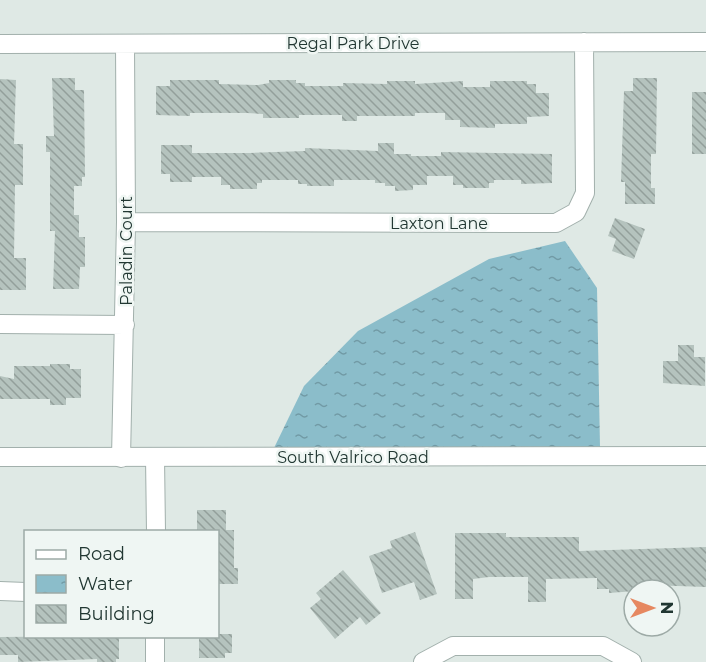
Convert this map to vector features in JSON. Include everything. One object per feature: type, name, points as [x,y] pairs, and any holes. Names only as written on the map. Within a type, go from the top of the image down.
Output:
[{"type":"street","name":"Laxton Lane","points":[[126,222],[556,223],[576,212],[585,193],[584,42]]},
{"type":"street","name":"Regal Park Drive","points":[[0,44],[706,42]]},
{"type":"street","name":"Paladin Court","points":[[121,458],[126,222],[125,44]]},
{"type":"street","points":[[0,324],[125,325]]},
{"type":"street","name":"South Valrico Road","points":[[0,457],[706,456]]},
{"type":"street","points":[[155,457],[156,530]]},
{"type":"street","points":[[0,591],[24,592]]},
{"type":"street","points":[[155,638],[155,662]]},
{"type":"street","points":[[423,662],[453,646],[603,646],[632,662]]},
{"type":"water","points":[[565,241],[597,288],[600,447],[274,448],[304,386],[358,331],[489,259]]},
{"type":"building","points":[[52,78],[75,78],[75,90],[84,90],[85,177],[82,177],[82,186],[74,186],[74,215],[79,215],[79,237],[85,237],[85,267],[80,267],[79,289],[53,289],[55,231],[50,231],[50,152],[46,152],[46,136],[54,136]]},
{"type":"building","points":[[633,78],[657,78],[656,154],[651,154],[651,188],[655,188],[655,204],[625,204],[625,182],[621,182],[624,91],[633,91]]},
{"type":"building","points":[[0,79],[16,80],[14,144],[23,144],[23,185],[15,185],[14,258],[26,258],[26,290],[0,290]]},
{"type":"building","points":[[170,80],[219,80],[219,84],[258,85],[269,83],[269,80],[296,80],[296,83],[305,83],[305,86],[343,86],[343,83],[387,84],[387,81],[415,81],[415,84],[463,81],[463,87],[490,87],[490,81],[527,81],[527,84],[536,84],[536,93],[549,93],[549,116],[527,117],[527,124],[495,124],[495,128],[460,127],[460,120],[445,120],[445,113],[415,113],[415,116],[357,116],[357,121],[342,121],[342,115],[263,118],[263,114],[247,113],[156,115],[156,86],[170,86]]},
{"type":"building","points":[[692,92],[706,92],[706,154],[692,154]]},
{"type":"building","points":[[378,143],[394,143],[394,154],[411,154],[411,156],[441,156],[441,152],[552,154],[552,183],[521,184],[521,180],[494,180],[494,183],[489,183],[489,188],[463,188],[463,185],[453,185],[453,176],[427,176],[427,185],[413,185],[413,190],[395,191],[395,186],[375,183],[375,180],[334,180],[334,186],[307,186],[307,184],[298,184],[298,180],[262,180],[262,183],[257,183],[257,189],[230,189],[230,185],[221,185],[221,177],[192,177],[192,182],[170,182],[170,174],[161,174],[161,145],[192,145],[192,153],[250,153],[305,151],[305,148],[378,151]]},
{"type":"building","points":[[615,218],[645,229],[634,259],[612,251],[616,239],[608,236]]},
{"type":"building","points":[[678,345],[694,345],[694,357],[705,357],[705,386],[663,383],[663,361],[678,361]]},
{"type":"building","points":[[50,364],[70,364],[70,369],[81,369],[81,398],[66,398],[66,405],[50,405],[50,399],[0,399],[0,376],[14,379],[14,366],[50,366]]},
{"type":"building","points":[[197,510],[226,510],[226,530],[234,530],[234,568],[238,568],[238,584],[219,584],[219,530],[197,530]]},
{"type":"building","points":[[415,532],[437,594],[420,600],[414,582],[382,593],[369,556],[392,548],[390,541]]},
{"type":"building","points":[[455,533],[506,533],[506,537],[579,537],[579,551],[706,547],[706,587],[682,586],[682,578],[622,578],[622,592],[609,593],[609,589],[597,589],[597,578],[546,579],[546,602],[528,602],[528,577],[489,577],[473,579],[473,599],[455,599]]},
{"type":"building","points":[[343,570],[381,613],[366,625],[360,617],[335,639],[310,608],[321,599],[316,593]]},
{"type":"building","points":[[219,634],[232,634],[232,653],[225,653],[225,658],[199,658],[199,638],[219,638]]},
{"type":"building","points":[[0,637],[119,638],[119,659],[116,659],[116,662],[97,662],[97,659],[18,662],[18,655],[0,655]]}]
